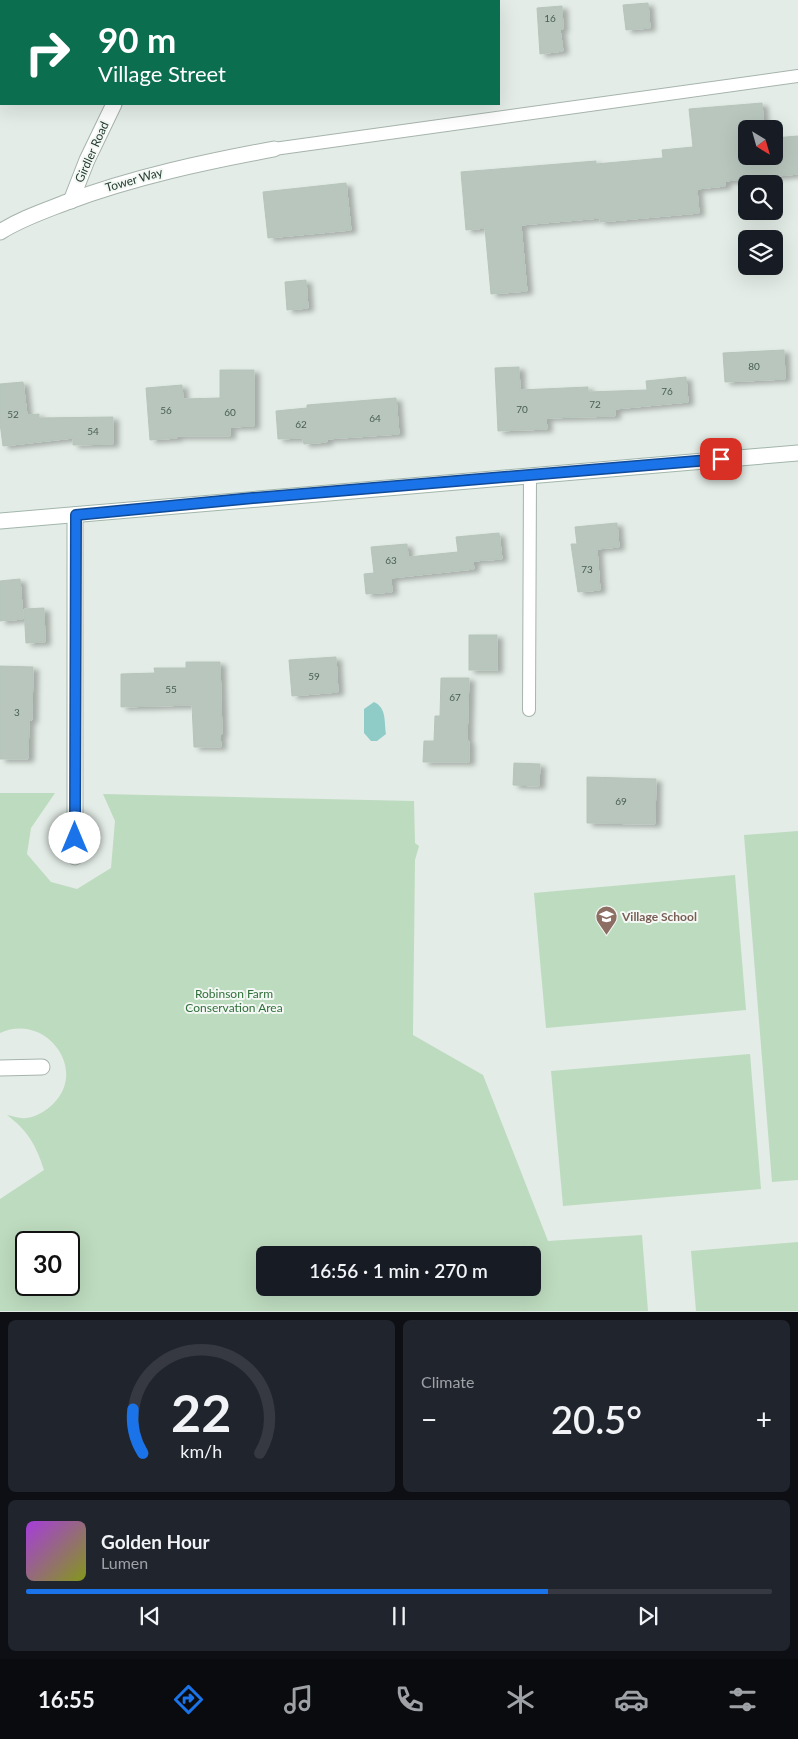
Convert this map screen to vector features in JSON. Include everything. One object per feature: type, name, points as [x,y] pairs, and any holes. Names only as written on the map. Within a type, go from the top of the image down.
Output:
[{"type":"main road","name":"Girdler Road","points":[[71,201],[87,160],[114,105]]},
{"type":"main road","name":"Tower Way","points":[[0,232],[44,211],[98,191],[159,173],[274,149]]},
{"type":"main road","points":[[0,521],[798,453]]},
{"type":"main road","points":[[75,858],[76,515]]},
{"type":"main road","points":[[0,1068],[42,1067]]},
{"type":"lane","points":[[274,149],[798,76]]},
{"type":"lane","points":[[528,710],[530,475]]},
{"type":"green space","name":"Robinson Farm Conservation Area","points":[[0,793],[55,793],[31,828],[27,854],[51,882],[77,889],[111,868],[115,821],[103,794],[414,801],[415,843],[419,846],[415,860],[413,1035],[483,1075],[548,1241],[642,1235],[648,1311],[0,1311],[0,1199],[44,1170],[38,1153],[26,1133],[7,1115],[26,1118],[44,1111],[53,1104],[63,1090],[66,1075],[64,1061],[57,1048],[46,1037],[32,1030],[17,1029],[0,1033]]},
{"type":"green space","points":[[798,831],[798,1180],[772,1182],[744,835]]},
{"type":"green space","points":[[735,875],[746,1010],[546,1028],[534,893]]},
{"type":"green space","points":[[750,1054],[761,1189],[563,1206],[551,1071]]},
{"type":"green space","points":[[798,1242],[798,1311],[696,1311],[691,1251]]},
{"type":"water","points":[[374,702],[383,712],[386,734],[377,741],[371,741],[364,733],[364,709]]},
{"type":"building","points":[[648,3],[650,28],[626,30],[623,5]]},
{"type":"building","points":[[562,6],[563,29],[560,29],[563,51],[540,54],[537,8]]},
{"type":"building","points":[[762,103],[763,120],[738,120],[738,165],[783,165],[783,137],[798,136],[798,174],[738,175],[738,180],[725,181],[725,186],[697,189],[699,213],[600,222],[600,218],[521,225],[527,291],[491,294],[485,228],[466,230],[461,172],[596,161],[596,164],[663,158],[662,150],[693,147],[689,109]]},
{"type":"building","points":[[346,183],[351,230],[268,238],[263,192]]},
{"type":"building","points":[[306,280],[308,308],[287,310],[285,282]]},
{"type":"building","points":[[784,350],[785,379],[725,382],[723,353]]},
{"type":"building","points":[[519,367],[520,390],[588,387],[588,392],[647,390],[646,381],[686,377],[688,402],[615,409],[615,416],[546,418],[547,429],[498,431],[495,368]]},
{"type":"building","points":[[220,370],[254,370],[254,426],[230,427],[230,436],[177,436],[177,438],[150,440],[146,388],[182,385],[183,399],[220,398]]},
{"type":"building","points":[[23,382],[27,415],[39,414],[39,418],[113,417],[113,444],[73,445],[73,438],[3,446],[0,423],[0,384]]},
{"type":"building","points":[[396,398],[399,434],[327,439],[327,442],[304,444],[303,438],[278,439],[276,411],[307,408],[307,405]]},
{"type":"building","points":[[617,523],[619,547],[597,549],[600,590],[578,592],[571,544],[577,544],[575,527]]},
{"type":"building","points":[[499,533],[502,559],[473,561],[474,569],[391,578],[392,592],[366,594],[364,574],[374,573],[371,547],[407,544],[408,557],[458,552],[456,537]]},
{"type":"building","points":[[20,579],[23,619],[0,621],[0,581]]},
{"type":"building","points":[[44,608],[45,642],[26,643],[24,609]]},
{"type":"building","points":[[469,635],[497,635],[497,670],[469,670]]},
{"type":"building","points":[[336,657],[338,692],[292,696],[289,660]]},
{"type":"building","points":[[186,662],[220,662],[221,747],[194,747],[192,705],[121,707],[121,674],[155,673],[154,668],[186,668]]},
{"type":"building","points":[[0,666],[33,667],[32,720],[29,720],[28,759],[0,759]]},
{"type":"building","points":[[441,678],[469,678],[467,741],[469,741],[469,762],[423,762],[424,741],[434,741],[435,716],[440,716]]},
{"type":"building","points":[[514,763],[540,764],[539,786],[513,785]]},
{"type":"building","points":[[587,777],[656,779],[655,824],[587,823]]},
{"type":"place","name":"Village School","points":[[606,936]]},
{"type":"route","points":[[75,838],[76,515],[253,498],[721,459]]}]
